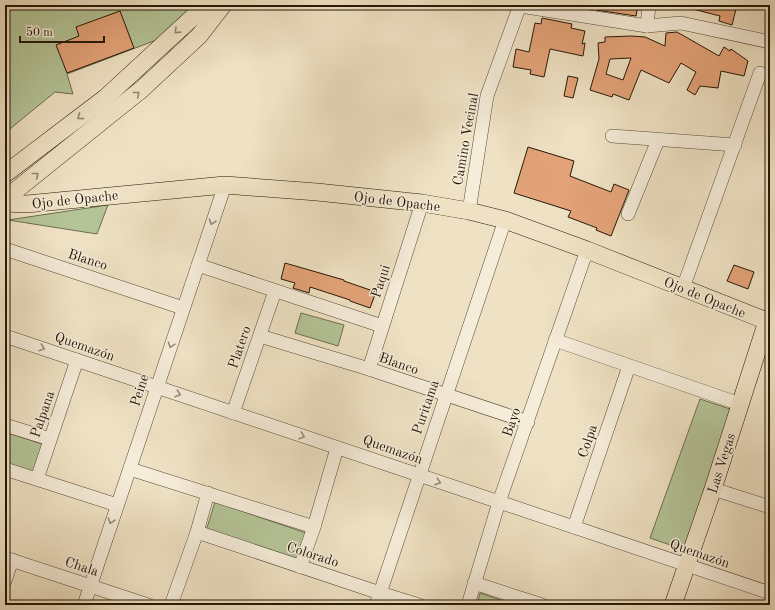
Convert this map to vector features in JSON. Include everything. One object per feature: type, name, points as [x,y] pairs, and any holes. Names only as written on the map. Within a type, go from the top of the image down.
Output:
[{"type":"main road","points":[[5,174],[105,98],[206,5]]},
{"type":"main road","points":[[5,199],[142,89],[199,36],[223,5]]},
{"type":"main road","name":"Ojo de Opache","points":[[5,204],[27,204],[224,185],[317,192],[422,203],[469,211],[505,220],[587,250],[768,322]]},
{"type":"main road","name":"Las Vegas","points":[[672,605],[713,488],[768,322]]},
{"type":"street","points":[[520,5],[646,26],[681,23],[770,42]]},
{"type":"street","name":"Camino Vecinal","points":[[469,211],[487,96],[520,5]]},
{"type":"street","points":[[646,26],[649,5]]},
{"type":"street","points":[[683,288],[760,73]]},
{"type":"street","points":[[612,136],[735,145]]},
{"type":"street","points":[[628,214],[658,140]]},
{"type":"street","name":"Peine","points":[[84,605],[224,185]]},
{"type":"street","name":"Paqui","points":[[369,370],[422,203]]},
{"type":"street","name":"Puritama","points":[[378,599],[505,220]]},
{"type":"street","name":"Blanco","points":[[5,249],[183,308]]},
{"type":"street","name":"Bayo","points":[[468,605],[499,502],[587,250]]},
{"type":"street","points":[[198,265],[382,326]]},
{"type":"street","name":"Platero","points":[[233,413],[275,291]]},
{"type":"street","name":"Quemazón","points":[[5,336],[770,593]]},
{"type":"street","name":"Blanco","points":[[260,336],[528,422]]},
{"type":"street","points":[[555,340],[740,404]]},
{"type":"street","name":"Palpana","points":[[37,479],[77,360]]},
{"type":"street","name":"Colpa","points":[[574,527],[629,366]]},
{"type":"street","points":[[5,425],[50,439]]},
{"type":"street","points":[[300,567],[314,528],[337,448]]},
{"type":"street","points":[[5,469],[117,505]]},
{"type":"street","name":"Colorado","points":[[130,469],[314,528]]},
{"type":"street","points":[[713,488],[770,507]]},
{"type":"street","points":[[171,605],[197,532],[208,493]]},
{"type":"street","name":"Colorado","points":[[197,532],[300,567],[378,599],[419,605]]},
{"type":"street","points":[[5,581],[8,559]]},
{"type":"street","name":"Chala","points":[[8,559],[148,605]]},
{"type":"street","points":[[474,583],[542,605]]},
{"type":"green space","points":[[5,5],[196,5],[159,39],[67,74],[73,94],[55,92],[5,133]]},
{"type":"green space","points":[[108,205],[97,234],[8,220]]},
{"type":"green space","points":[[301,313],[344,325],[338,346],[295,333]]},
{"type":"green space","points":[[700,399],[733,410],[685,550],[650,538]]},
{"type":"green space","points":[[5,432],[45,445],[34,476],[5,466]]},
{"type":"green space","points":[[215,502],[306,533],[297,562],[206,531]]},
{"type":"green space","points":[[480,593],[515,605],[477,605]]},
{"type":"building","points":[[597,5],[638,5],[636,16],[596,10]]},
{"type":"building","points":[[689,5],[737,5],[732,25],[719,21],[720,16],[689,8]]},
{"type":"building","points":[[120,11],[134,48],[67,73],[56,45],[79,36],[76,27]]},
{"type":"building","points":[[542,18],[572,24],[571,28],[585,31],[582,44],[585,43],[583,56],[550,49],[544,77],[530,74],[531,70],[513,67],[516,49],[529,52],[535,23],[541,24]]},
{"type":"building","points":[[677,32],[719,56],[724,47],[730,51],[731,49],[748,61],[744,76],[721,71],[718,88],[700,86],[695,95],[687,90],[696,72],[681,63],[669,83],[641,70],[629,100],[613,94],[612,97],[590,90],[599,59],[598,43],[605,42],[605,37],[645,37],[665,46],[666,33]],"holes":[[[631,58],[623,80],[606,74],[610,59]]]},
{"type":"building","points":[[568,76],[578,78],[573,98],[564,96]]},
{"type":"building","points":[[528,147],[574,161],[570,176],[611,192],[614,184],[629,190],[611,236],[596,230],[597,228],[568,217],[571,211],[514,193]]},
{"type":"building","points":[[285,263],[344,280],[376,292],[370,308],[310,287],[309,293],[293,288],[295,283],[281,279]]},
{"type":"building","points":[[734,265],[754,272],[748,289],[727,281]]}]
